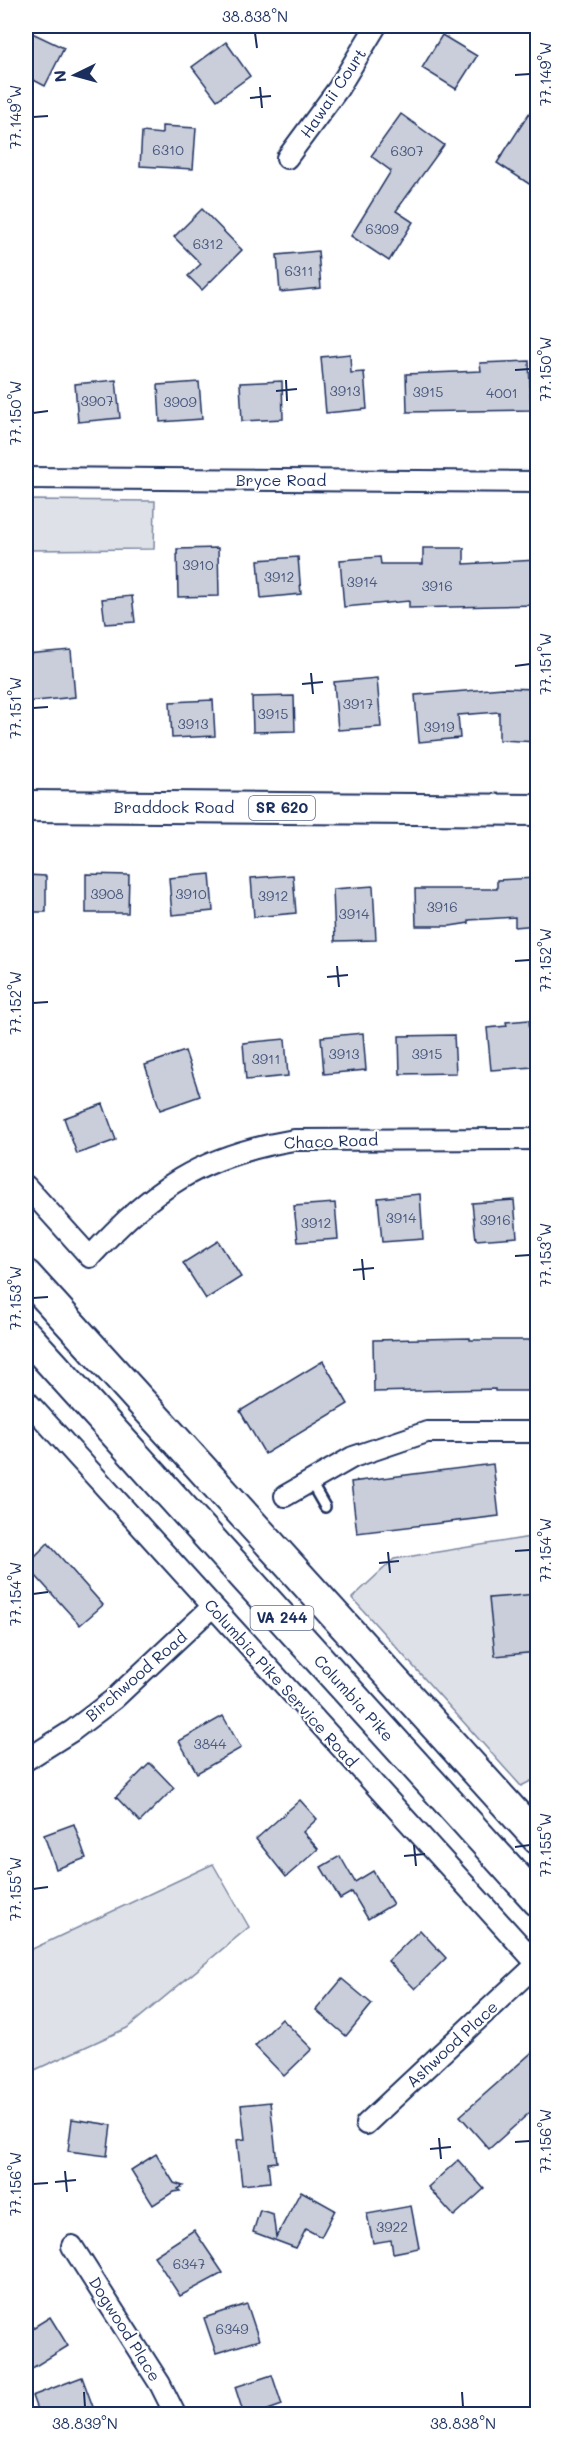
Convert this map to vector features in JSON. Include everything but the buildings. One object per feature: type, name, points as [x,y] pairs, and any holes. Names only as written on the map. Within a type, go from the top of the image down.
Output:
[{"type":"main road","name":"Braddock Road","points":[[26,806],[537,810]]},
{"type":"main road","name":"VA 244","points":[[26,1275],[537,1839]]},
{"type":"main road","name":"Columbia Pike","points":[[26,1335],[537,1901]]},
{"type":"street","name":"Hawaii Court","points":[[286,158],[338,89],[376,26]]},
{"type":"street","name":"Bryce Road","points":[[26,478],[537,482]]},
{"type":"street","name":"Chaco Road","points":[[26,1186],[90,1257],[123,1220],[177,1179],[216,1160],[256,1146],[294,1140],[537,1139]]},
{"type":"street","name":"Columbia Pike Service Road","points":[[26,1400],[537,1965]]},
{"type":"street","points":[[285,1496],[352,1457],[428,1432],[537,1432]]},
{"type":"street","name":"Birchwood Road","points":[[26,1760],[72,1731],[114,1699],[212,1607]]},
{"type":"street","name":"Ashwood Place","points":[[366,2124],[537,1965]]},
{"type":"street","name":"Dogwood Place","points":[[72,2246],[160,2384],[175,2415]]},
{"type":"lane","points":[[310,1481],[325,1507]]},
{"type":"shaded area","points":[[26,500],[155,501],[154,549],[26,550]]},
{"type":"shaded area","points":[[537,1536],[537,1778],[521,1786],[352,1598],[394,1559]]},
{"type":"shaded area","points":[[213,1864],[249,1927],[127,2028],[26,2074],[26,1952]]}]
